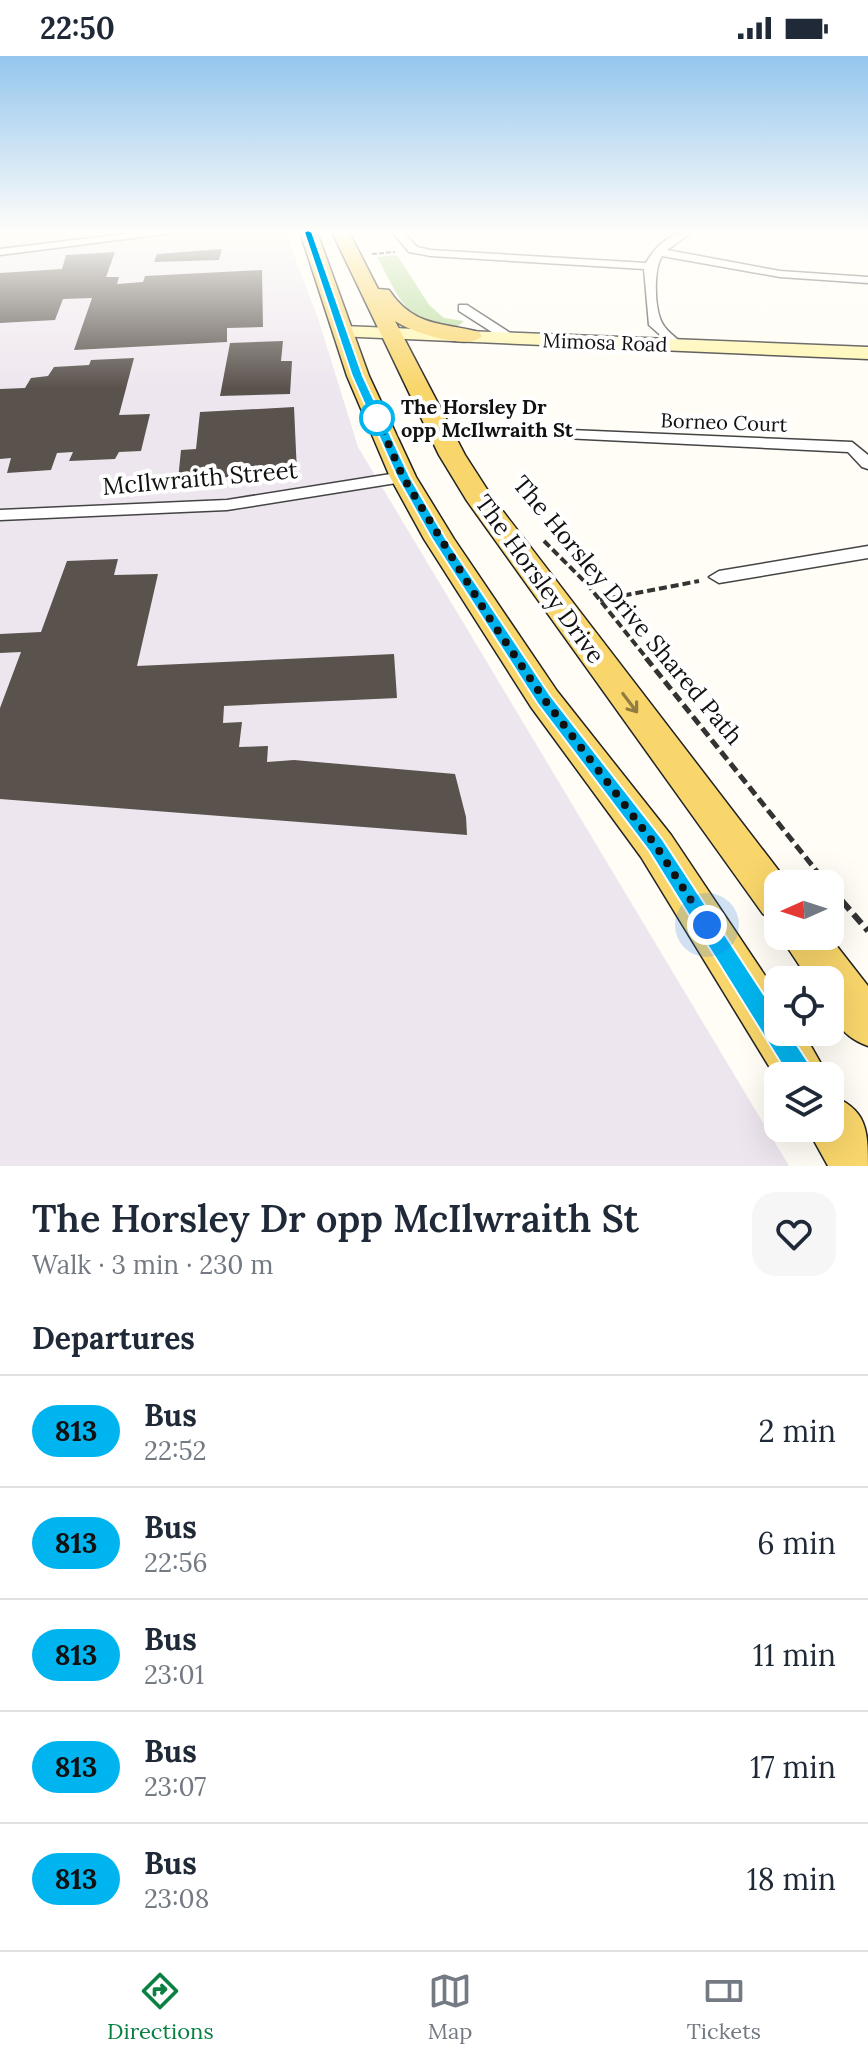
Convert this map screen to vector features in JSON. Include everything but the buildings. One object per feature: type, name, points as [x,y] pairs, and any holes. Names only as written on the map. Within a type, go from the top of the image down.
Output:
[{"type":"main road","points":[[326,284],[358,376],[403,477],[496,628],[544,699],[656,846],[794,1062]]},
{"type":"main road","name":"The Horsley Drive","points":[[369,284],[390,333],[452,455],[481,501],[764,883]]},
{"type":"main road","points":[[375,284],[390,310],[397,316],[425,327],[472,336]]},
{"type":"main road","name":"Mimosa Road","points":[[343,332],[868,353]]},
{"type":"main road","points":[[390,333],[378,336],[369,348],[391,400],[403,477]]},
{"type":"main road","points":[[813,950],[868,1024]]},
{"type":"main road","points":[[844,1142],[859,1166]]},
{"type":"street","points":[[650,284],[655,325],[676,345]]},
{"type":"street","points":[[463,308],[511,338]]},
{"type":"street","name":"Borneo Court","points":[[570,435],[852,447],[868,464]]},
{"type":"street","name":"McIlwraith Street","points":[[0,515],[227,505],[403,477]]},
{"type":"street","points":[[719,577],[868,552]]},
{"type":"path","points":[[471,444],[463,432],[570,435]]},
{"type":"path","name":"The Horsley Drive Shared Path","points":[[537,533],[600,600],[816,870]]},
{"type":"path","points":[[600,600],[719,577]]},
{"type":"path","name":"The Horsley Drive Shared Path","points":[[844,903],[868,931]]},
{"type":"shaded area","points":[[0,284],[305,284],[358,447],[764,1124],[764,1142],[775,1142],[789,1166],[0,1166]]},
{"type":"green space","points":[[392,284],[415,284],[429,305],[444,318],[464,321],[457,327],[414,313]]},
{"type":"bus line","name":"813","points":[[328,284],[358,376],[403,477],[439,539],[544,699],[656,846],[794,1062]]},
{"type":"place","name":"The Horsley Dr opp McIlwraith St","points":[[377,418]]},
{"type":"route","points":[[377,418],[403,477],[488,616],[544,699],[656,846],[707,925]]}]
